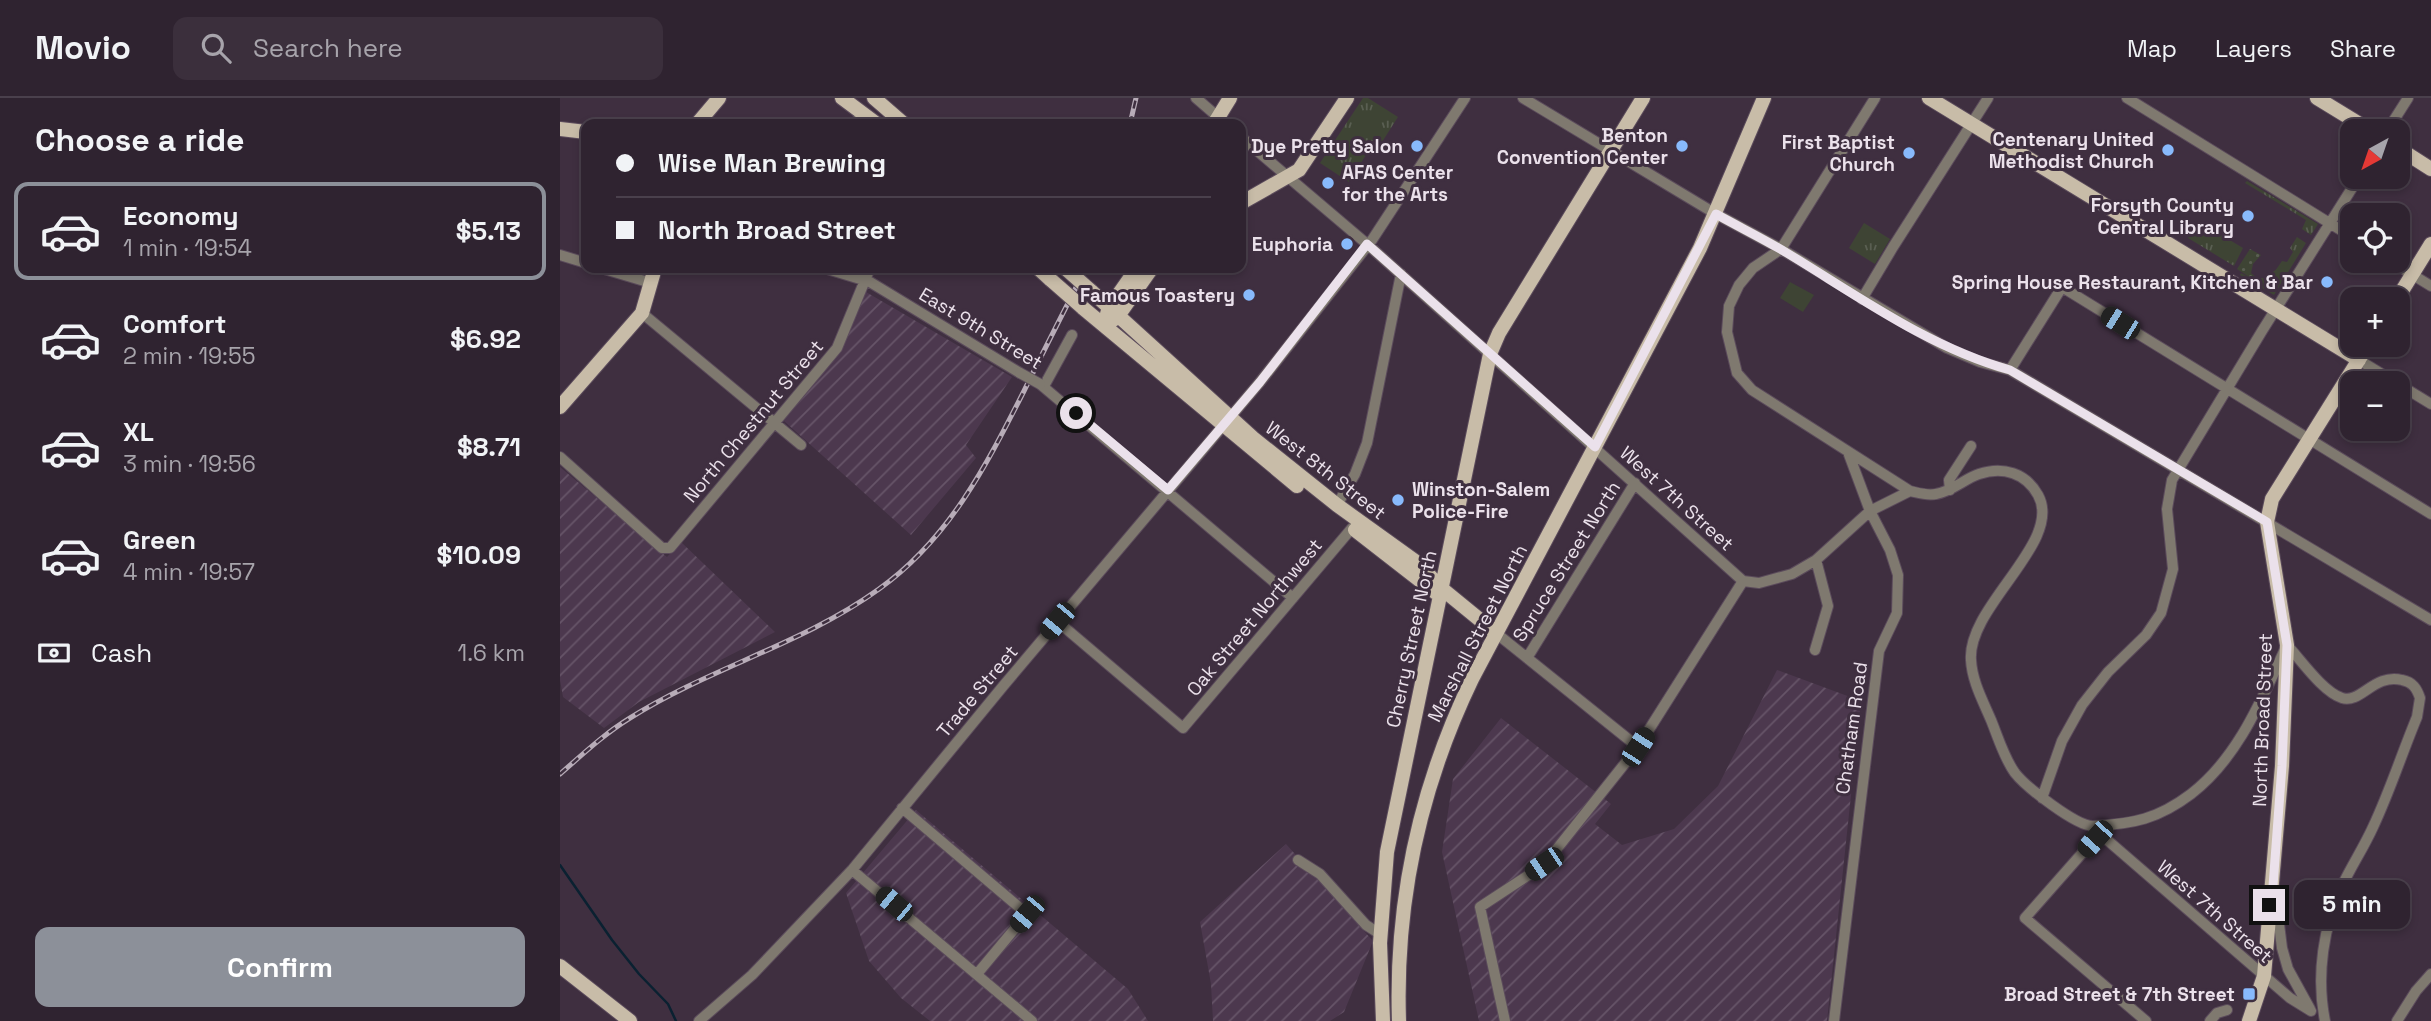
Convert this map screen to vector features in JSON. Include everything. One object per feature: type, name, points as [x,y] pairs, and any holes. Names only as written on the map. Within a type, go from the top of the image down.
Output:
[{"type":"main road","points":[[701,119],[719,98]]},
{"type":"main road","points":[[842,98],[859,119]]},
{"type":"main road","points":[[874,98],[898,119]]},
{"type":"main road","points":[[1220,119],[1230,98]]},
{"type":"main road","points":[[1246,200],[1303,166],[1347,98]]},
{"type":"main road","name":"Cherry Street North","points":[[1383,1021],[1380,934],[1392,823],[1490,354],[1499,333],[1643,98]]},
{"type":"main road","name":"Marshall Street North","points":[[1399,1021],[1403,915],[1418,826],[1445,740],[1462,699],[1496,633],[1716,214],[1764,98]]},
{"type":"main road","points":[[1929,98],[2359,360]]},
{"type":"main road","points":[[2317,98],[2351,119]]},
{"type":"main road","points":[[560,129],[581,131]]},
{"type":"main road","points":[[2410,156],[2431,169]]},
{"type":"main road","points":[[2404,287],[2431,244]]},
{"type":"main road","points":[[560,407],[642,313],[654,273]]},
{"type":"main road","points":[[1043,273],[1103,327],[1226,421]]},
{"type":"main road","points":[[1071,273],[1226,421]]},
{"type":"main road","points":[[1114,312],[1134,273]]},
{"type":"main road","points":[[1103,327],[1148,273]]},
{"type":"main road","name":"North Broad Street","points":[[2249,1021],[2264,976],[2282,766],[2287,645],[2267,522],[2272,499],[2361,357]]},
{"type":"main road","name":"West 8th Street","points":[[1226,421],[1419,564],[1440,592]]},
{"type":"main road","name":"West 8th Street","points":[[1226,421],[1270,465],[1496,633]]},
{"type":"main road","points":[[1419,564],[1433,562],[1449,550]]},
{"type":"main road","points":[[560,966],[630,1021]]},
{"type":"street","points":[[1196,98],[1216,119]]},
{"type":"street","name":"Trade Street","points":[[699,1021],[752,975],[852,870],[1057,621],[1276,362],[1367,244],[1465,98]]},
{"type":"street","points":[[1522,98],[1947,348],[1980,362],[2010,370],[2431,620]]},
{"type":"street","points":[[1875,98],[1781,249],[1753,268],[1739,285],[1729,306],[1727,335],[1737,373],[1752,390],[1910,491],[1929,495],[1950,490],[1949,480],[1971,446]]},
{"type":"street","points":[[1862,299],[1988,98]]},
{"type":"street","points":[[2127,98],[2340,229]]},
{"type":"street","points":[[2395,119],[2408,98]]},
{"type":"street","name":"West 7th Street","points":[[1246,141],[1401,274],[1743,581]]},
{"type":"street","points":[[2042,798],[2062,741],[2082,705],[2108,672],[2146,635],[2161,613],[2173,569],[2167,509],[2169,486],[2177,470],[2351,189]]},
{"type":"street","points":[[560,255],[581,261]]},
{"type":"street","points":[[617,273],[651,284]]},
{"type":"street","name":"East 9th Street","points":[[843,273],[865,279],[1042,385],[1293,598]]},
{"type":"street","name":"North Chestnut Street","points":[[560,457],[666,549],[670,548],[836,348],[868,273]]},
{"type":"street","points":[[1337,505],[1355,474],[1367,443],[1401,274]]},
{"type":"street","points":[[2412,274],[2431,286]]},
{"type":"street","points":[[2010,370],[2062,286],[2431,514]]},
{"type":"street","points":[[642,313],[801,445]]},
{"type":"street","points":[[1042,385],[1072,335]]},
{"type":"street","points":[[2359,360],[2431,404]]},
{"type":"street","name":"Chatham Road","points":[[1834,1021],[1879,651],[1893,623],[1899,602],[1895,564],[1870,512],[1848,452]]},
{"type":"street","name":"West 7th Street","points":[[1950,490],[1978,474],[2007,471],[2027,481],[2042,503],[2040,530],[1979,625],[1970,658],[1976,684],[2016,774],[2042,798],[2095,830],[2290,998],[2311,1011]]},
{"type":"street","name":"Spruce Street North","points":[[1527,658],[1634,483]]},
{"type":"street","points":[[1505,1021],[1480,907],[1544,864],[1638,747],[1743,581],[1759,583],[1792,575],[1816,560],[1870,512],[1910,491]]},
{"type":"street","name":"Oak Street Northwest","points":[[1057,621],[1183,728],[1352,528]]},
{"type":"street","points":[[1815,650],[1828,606],[1816,560]]},
{"type":"street","name":"West 8th Street","points":[[1496,633],[1638,747]]},
{"type":"street","points":[[2146,1021],[2025,918],[2095,830],[2149,819],[2176,805],[2211,776],[2233,750],[2287,645],[2319,681],[2340,697],[2351,699],[2377,682],[2391,678],[2413,685],[2421,702],[2383,805],[2342,886],[2327,929],[2322,962],[2325,1021]]},
{"type":"street","points":[[902,808],[1027,914],[976,974]]},
{"type":"street","points":[[1298,860],[1320,874],[1366,925],[1380,934]]},
{"type":"street","points":[[852,870],[1032,1021]]},
{"type":"street","points":[[2273,886],[2282,948],[2288,969],[2318,1021]]},
{"type":"street","points":[[2397,1021],[2416,991],[2431,974]]},
{"type":"street","points":[[2210,1021],[2217,1013],[2227,1010]]},
{"type":"shaded area","points":[[866,292],[1012,377],[966,445],[976,458],[911,535],[784,421],[841,350]]},
{"type":"shaded area","points":[[560,467],[667,557],[681,542],[775,632],[639,702],[604,728],[563,697],[560,680]]},
{"type":"shaded area","points":[[1777,670],[1861,701],[1827,1021],[1479,1021],[1442,852],[1453,779],[1501,718],[1611,804],[1595,824],[1622,845],[1674,829],[1718,786]]},
{"type":"shaded area","points":[[916,810],[1128,989],[1148,1021],[930,1021],[901,998],[869,961],[846,893]]},
{"type":"shaded area","points":[[1286,844],[1373,941],[1344,1012],[1330,1021],[1213,1021],[1211,984],[1200,922]]},
{"type":"green space","points":[[1363,98],[1368,98],[1398,117],[1382,142],[1376,139],[1349,182],[1320,163]]},
{"type":"green space","points":[[2247,181],[2318,224],[2311,235],[2302,229],[2306,220],[2245,183]]},
{"type":"green space","points":[[2198,221],[2243,248],[2234,266],[2188,238]]},
{"type":"green space","points":[[1864,223],[1890,239],[1875,264],[1849,248]]},
{"type":"green space","points":[[2297,237],[2306,243],[2274,295],[2240,275],[2241,273],[2270,290],[2275,271],[2282,261],[2287,262],[2293,252],[2290,248]]},
{"type":"green space","points":[[2250,249],[2261,255],[2253,264],[2251,273],[2257,278],[2264,278],[2277,269],[2270,291],[2237,269]]},
{"type":"green space","points":[[1790,282],[1814,295],[1803,312],[1780,298]]},
{"type":"waterway","points":[[560,865],[612,940],[668,1004],[676,1021]]},
{"type":"railway","points":[[1131,119],[1136,98]]},
{"type":"railway","points":[[560,774],[602,737],[660,700],[788,641],[850,608],[879,589],[926,548],[946,524],[980,473],[1083,273]]},
{"type":"place","name":"Dye Pretty Salon","points":[[1417,146]]},
{"type":"place","name":"Benton Convention Center","points":[[1682,146]]},
{"type":"place","name":"Centenary United Methodist Church","points":[[2168,150]]},
{"type":"place","name":"First Baptist Church","points":[[1909,153]]},
{"type":"place","name":"AFAS Center for the Arts","points":[[1328,183]]},
{"type":"place","name":"Forsyth County Central Library","points":[[2248,216]]},
{"type":"place","name":"Euphoria","points":[[1347,244]]},
{"type":"place","name":"Spring House Restaurant, Kitchen & Bar","points":[[2327,282]]},
{"type":"place","name":"Famous Toastery","points":[[1249,295]]},
{"type":"place","name":"Winston-Salem Police-Fire","points":[[1398,500]]},
{"type":"place","name":"Broad Street & 7th Street","points":[[2249,994]]},
{"type":"route","points":[[1076,413],[1168,490],[1260,382],[1367,244],[1595,447],[1716,214],[1781,249],[1947,348],[1980,362],[2010,370],[2267,522],[2287,645],[2282,766],[2273,886],[2269,905]]}]
